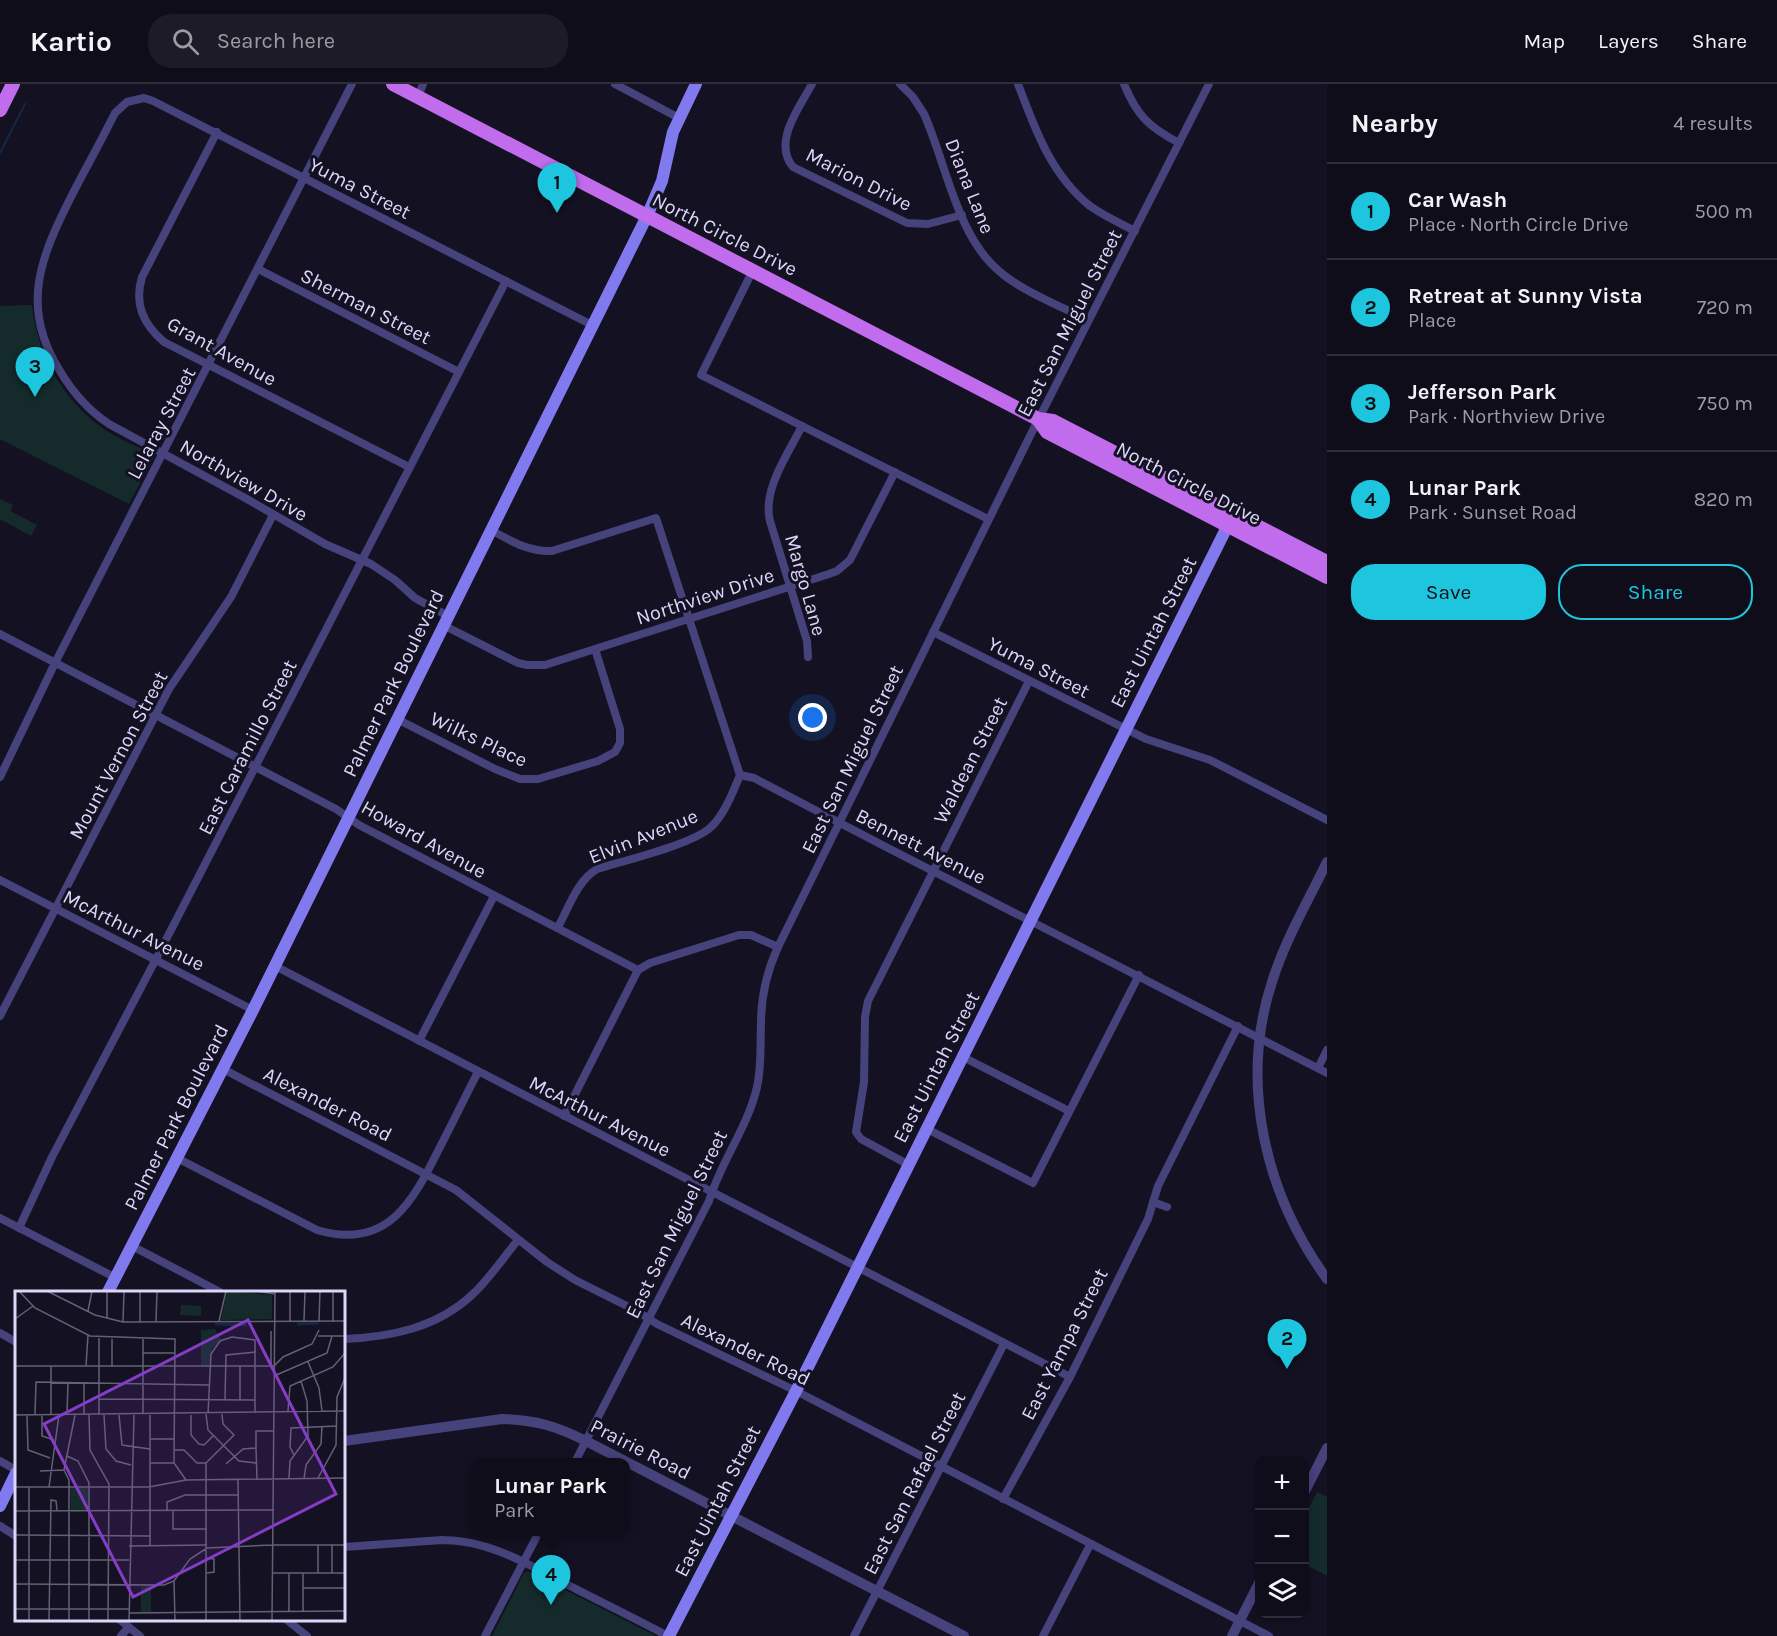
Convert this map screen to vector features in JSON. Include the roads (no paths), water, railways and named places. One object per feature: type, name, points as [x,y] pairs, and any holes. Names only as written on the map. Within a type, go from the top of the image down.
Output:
[{"type":"main road","points":[[0,110],[13,84]]},
{"type":"main road","name":"North Circle Drive","points":[[393,84],[420,91],[647,216],[1038,419],[1053,421],[1231,519],[1327,577]]},
{"type":"main road","name":"Palmer Park Boulevard","points":[[109,1291],[253,1010],[647,216],[662,181],[669,143],[696,84]]},
{"type":"main road","name":"North Circle Drive","points":[[1231,519],[1327,562]]},
{"type":"main road","name":"East Uintah Street","points":[[669,1636],[858,1268],[1231,519]]},
{"type":"main road","points":[[0,1506],[15,1473]]},
{"type":"street","name":"Lelaray Street","points":[[0,777],[352,84]]},
{"type":"street","points":[[615,84],[679,118]]},
{"type":"street","name":"Marion Drive","points":[[812,84],[786,136],[786,153],[793,167],[907,223],[928,224],[962,215]]},
{"type":"street","name":"Diana Lane","points":[[900,84],[913,97],[924,114],[962,215],[980,251],[1001,273],[1088,320]]},
{"type":"street","points":[[1018,84],[1038,139],[1071,186],[1091,206],[1135,231]]},
{"type":"street","points":[[1124,84],[1134,106],[1144,120],[1156,131],[1179,143]]},
{"type":"street","name":"East San Miguel Street","points":[[577,1458],[711,1193],[754,1099],[761,1064],[762,1001],[777,947],[1038,419],[1209,84]]},
{"type":"street","name":"Yuma Street","points":[[115,114],[127,102],[144,98],[217,132],[592,325]]},
{"type":"street","name":"Northview Drive","points":[[115,114],[47,246],[39,273],[37,301],[42,331],[54,363],[79,399],[89,410],[109,424],[325,544],[371,564],[395,580],[445,621],[509,658],[527,665],[546,665],[837,571],[850,560],[895,472]]},
{"type":"street","name":"Grant Avenue","points":[[217,132],[142,277],[138,298],[144,319],[164,342],[409,467]]},
{"type":"street","name":"Sherman Street","points":[[258,269],[459,372]]},
{"type":"street","points":[[753,270],[701,375],[988,519]]},
{"type":"street","name":"East Caramillo Street","points":[[18,1227],[52,1157],[506,281]]},
{"type":"street","name":"Margo Lane","points":[[802,426],[769,493],[768,507],[770,521],[807,641],[808,657]]},
{"type":"street","name":"Mount Vernon Street","points":[[0,1016],[169,689],[231,597],[273,515]]},
{"type":"street","points":[[491,530],[526,548],[535,551],[552,551],[656,518],[740,775]]},
{"type":"street","name":"Yuma Street","points":[[933,632],[1154,743],[1210,760],[1327,820]]},
{"type":"street","name":"Howard Avenue","points":[[0,634],[255,767],[348,817],[358,825],[639,970]]},
{"type":"street","name":"Wilks Place","points":[[397,718],[495,769],[520,779],[538,779],[598,760],[615,752],[621,736],[595,649]]},
{"type":"street","name":"Waldean Street","points":[[909,1165],[861,1139],[856,1132],[855,1126],[864,1082],[865,1017],[868,1001],[1029,681]]},
{"type":"street","name":"Bennett Avenue","points":[[740,775],[754,778],[1327,1073]]},
{"type":"street","name":"Elvin Avenue","points":[[558,927],[581,882],[590,873],[693,838],[709,830],[718,818],[740,775]]},
{"type":"street","points":[[1327,862],[1280,957],[1267,998],[1259,1036],[1260,1108],[1272,1170],[1295,1229],[1327,1279]]},
{"type":"street","name":"McArthur Avenue","points":[[0,880],[253,1010]]},
{"type":"street","points":[[419,1041],[494,896]]},
{"type":"street","points":[[564,1116],[639,970],[650,963],[739,935],[751,935],[777,947]]},
{"type":"street","name":"McArthur Avenue","points":[[274,966],[1070,1377]]},
{"type":"street","points":[[927,1129],[1033,1183],[1139,975]]},
{"type":"street","name":"East Yampa Street","points":[[1003,1499],[1070,1377],[1148,1219],[1158,1186],[1238,1026]]},
{"type":"street","points":[[1318,1068],[1327,1050]]},
{"type":"street","points":[[963,1057],[1070,1111]]},
{"type":"street","name":"Alexander Road","points":[[223,1069],[456,1190],[518,1240],[563,1272],[648,1318],[796,1391],[1269,1636]]},
{"type":"street","points":[[177,1158],[308,1226],[342,1235],[376,1228],[396,1217],[414,1197],[478,1072]]},
{"type":"street","points":[[1153,1202],[1167,1208]]},
{"type":"street","points":[[0,1218],[116,1278]]},
{"type":"street","points":[[345,1339],[414,1329],[446,1315],[481,1286],[518,1240]]},
{"type":"street","points":[[132,1246],[216,1291]]},
{"type":"street","points":[[0,1334],[15,1342]]},
{"type":"street","name":"East San Rafael Street","points":[[854,1636],[1004,1344]]},
{"type":"street","name":"Prairie Road","points":[[345,1441],[502,1419],[526,1420],[550,1425],[619,1458]]},
{"type":"street","points":[[1309,1485],[1327,1448]]},
{"type":"street","points":[[0,1461],[15,1470]]},
{"type":"street","name":"Prairie Road","points":[[630,1464],[964,1636]]},
{"type":"street","points":[[0,1526],[15,1535]]},
{"type":"street","points":[[485,1636],[537,1536]]},
{"type":"street","points":[[345,1547],[457,1540],[495,1548],[669,1636]]},
{"type":"street","points":[[1043,1636],[1090,1545]]},
{"type":"street","points":[[1232,1636],[1255,1591]]},
{"type":"street","points":[[121,1621],[140,1636]]},
{"type":"street","points":[[288,1621],[307,1636]]},
{"type":"street","points":[[121,1636],[129,1627]]},
{"type":"waterway","points":[[0,153],[25,104]]},
{"type":"place","name":"Car Wash","points":[[557,213]]},
{"type":"place","name":"Jefferson Park","points":[[35,397]]},
{"type":"place","name":"Retreat at Sunny Vista","points":[[1287,1369]]},
{"type":"place","name":"Lunar Park","points":[[551,1605]]}]
